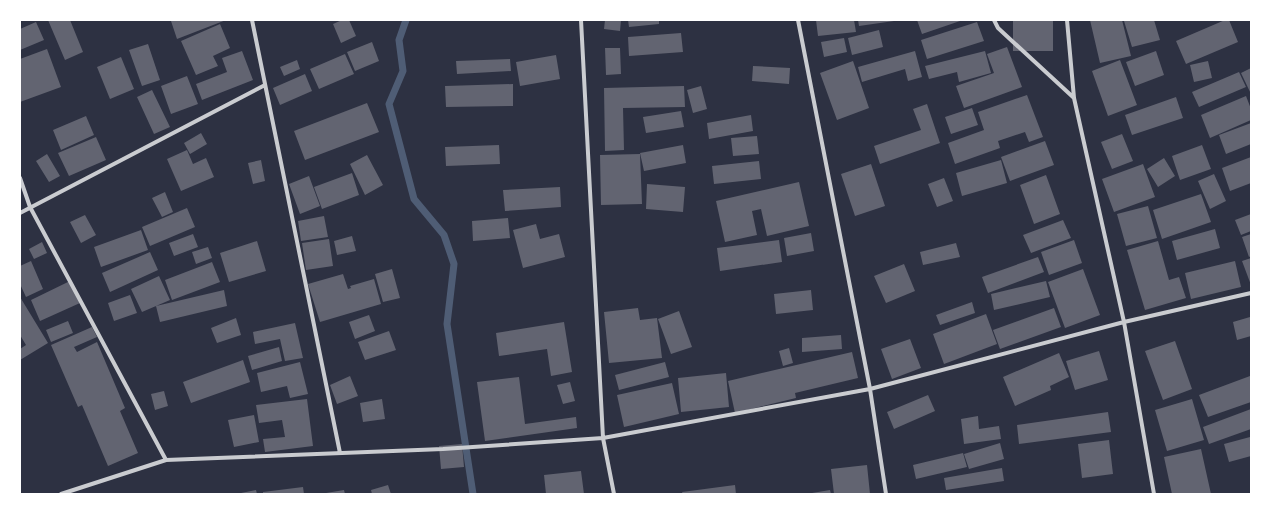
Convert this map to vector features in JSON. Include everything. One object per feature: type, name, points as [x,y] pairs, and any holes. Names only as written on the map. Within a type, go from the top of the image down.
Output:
[{"type":"street","points":[[252,20],[340,453]]},
{"type":"street","points":[[580,20],[603,438],[614,494]]},
{"type":"street","points":[[798,20],[870,390],[886,494]]},
{"type":"street","points":[[994,20],[998,28],[1074,98]]},
{"type":"street","points":[[1067,20],[1074,98],[1124,322],[1154,494]]},
{"type":"street","points":[[20,213],[266,85]]},
{"type":"street","points":[[20,178],[30,207],[166,460]]},
{"type":"street","points":[[61,494],[166,460],[443,449],[603,438],[870,390],[1124,322],[1251,293]]},
{"type":"building","points":[[48,20],[70,20],[83,52],[65,60]]},
{"type":"building","points":[[226,20],[177,39],[171,21]]},
{"type":"building","points":[[342,20],[349,20],[356,36],[341,43],[333,24]]},
{"type":"building","points":[[605,20],[621,20],[620,31],[604,29]]},
{"type":"building","points":[[628,20],[659,20],[659,24],[629,27]]},
{"type":"building","points":[[816,20],[854,20],[856,32],[818,36]]},
{"type":"building","points":[[858,20],[894,20],[894,21],[859,26]]},
{"type":"building","points":[[917,20],[963,20],[922,34]]},
{"type":"building","points":[[1013,20],[1053,20],[1053,51],[1013,51]]},
{"type":"building","points":[[1090,20],[1122,20],[1131,56],[1100,63]]},
{"type":"building","points":[[1154,20],[1160,40],[1132,47],[1124,21]]},
{"type":"building","points":[[1225,20],[1229,20],[1238,42],[1186,64],[1176,41]]},
{"type":"building","points":[[36,22],[44,40],[20,50],[20,29]]},
{"type":"building","points":[[977,22],[984,41],[927,59],[921,40]]},
{"type":"building","points":[[220,24],[230,48],[213,56],[218,66],[196,75],[181,41]]},
{"type":"building","points":[[879,30],[883,47],[852,55],[848,38]]},
{"type":"building","points":[[681,33],[683,52],[629,56],[628,37]]},
{"type":"building","points":[[844,38],[847,52],[824,57],[821,42]]},
{"type":"building","points":[[372,42],[379,61],[355,71],[347,52]]},
{"type":"building","points":[[148,44],[160,80],[142,86],[129,50]]},
{"type":"building","points":[[1007,47],[1022,87],[964,108],[956,86],[994,73],[987,54]]},
{"type":"building","points":[[605,48],[620,48],[621,74],[606,75]]},
{"type":"building","points":[[47,49],[61,87],[20,102],[20,59]]},
{"type":"building","points":[[242,51],[253,80],[202,100],[196,84],[227,72],[222,58]]},
{"type":"building","points":[[915,51],[922,77],[908,81],[905,69],[862,82],[858,67]]},
{"type":"building","points":[[985,51],[991,73],[959,82],[957,72],[929,79],[925,66]]},
{"type":"building","points":[[1156,51],[1164,75],[1135,86],[1126,62]]},
{"type":"building","points":[[345,54],[354,74],[319,89],[310,69]]},
{"type":"building","points":[[556,55],[560,79],[520,86],[516,62]]},
{"type":"building","points":[[121,57],[134,89],[110,99],[97,67]]},
{"type":"building","points":[[510,59],[511,71],[457,74],[456,61]]},
{"type":"building","points":[[297,60],[300,69],[284,76],[280,67]]},
{"type":"building","points":[[1120,60],[1137,105],[1108,116],[1092,71]]},
{"type":"building","points":[[853,61],[869,108],[837,120],[820,73]]},
{"type":"building","points":[[1208,61],[1212,78],[1194,82],[1190,65]]},
{"type":"building","points":[[753,66],[790,68],[789,84],[752,81]]},
{"type":"building","points":[[1251,68],[1251,94],[1241,73]]},
{"type":"building","points":[[1239,72],[1246,87],[1199,107],[1192,92]]},
{"type":"building","points":[[305,74],[312,91],[280,105],[273,88]]},
{"type":"building","points":[[187,76],[198,104],[171,114],[161,86]]},
{"type":"building","points":[[513,84],[513,106],[446,107],[445,86]]},
{"type":"building","points":[[684,86],[685,107],[623,108],[624,150],[605,151],[604,88]]},
{"type":"building","points":[[701,86],[707,109],[693,113],[687,90]]},
{"type":"building","points":[[152,90],[170,127],[154,134],[137,97]]},
{"type":"building","points":[[1027,95],[1043,137],[1029,142],[1025,132],[998,141],[1000,148],[955,164],[948,143],[984,130],[978,112]]},
{"type":"building","points":[[1246,96],[1251,109],[1251,120],[1210,138],[1201,115]]},
{"type":"building","points":[[1176,97],[1183,118],[1132,135],[1125,115]]},
{"type":"building","points":[[367,103],[379,132],[305,160],[294,131]]},
{"type":"building","points":[[927,104],[940,143],[880,164],[874,146],[921,130],[913,109]]},
{"type":"building","points":[[972,108],[978,125],[951,134],[945,117]]},
{"type":"building","points":[[681,111],[684,127],[646,133],[643,117]]},
{"type":"building","points":[[751,115],[753,131],[709,139],[707,123]]},
{"type":"building","points":[[86,116],[94,135],[61,150],[53,130]]},
{"type":"building","points":[[1251,123],[1251,144],[1226,154],[1219,135]]},
{"type":"building","points":[[201,133],[207,144],[190,154],[184,143]]},
{"type":"building","points":[[1122,134],[1133,161],[1112,169],[1101,142]]},
{"type":"building","points":[[757,136],[759,154],[733,156],[731,138]]},
{"type":"building","points":[[96,137],[106,160],[69,176],[58,153]]},
{"type":"building","points":[[1045,141],[1054,165],[1010,181],[1001,157]]},
{"type":"building","points":[[499,145],[500,164],[446,166],[445,147]]},
{"type":"building","points":[[683,145],[686,163],[644,171],[640,153]]},
{"type":"building","points":[[1202,145],[1211,169],[1180,180],[1172,156]]},
{"type":"building","points":[[187,150],[193,164],[206,158],[214,177],[181,191],[167,159]]},
{"type":"building","points":[[47,154],[60,176],[49,182],[36,161]]},
{"type":"building","points":[[640,154],[642,204],[601,205],[600,155]]},
{"type":"building","points":[[367,155],[383,185],[365,195],[350,164]]},
{"type":"building","points":[[1251,157],[1251,183],[1230,191],[1222,168]]},
{"type":"building","points":[[1164,158],[1175,176],[1158,187],[1147,169]]},
{"type":"building","points":[[261,160],[265,181],[253,184],[248,163]]},
{"type":"building","points":[[1001,160],[1007,183],[962,196],[956,173]]},
{"type":"building","points":[[759,161],[761,179],[714,184],[712,166]]},
{"type":"building","points":[[871,164],[885,206],[855,216],[841,174]]},
{"type":"building","points":[[1143,164],[1155,197],[1114,212],[1102,179]]},
{"type":"building","points":[[352,173],[359,195],[322,209],[314,187]]},
{"type":"building","points":[[1214,174],[1226,201],[1210,209],[1198,181]]},
{"type":"building","points":[[1046,175],[1060,214],[1034,224],[1020,185]]},
{"type":"building","points":[[309,176],[320,206],[300,214],[289,184]]},
{"type":"building","points":[[944,178],[953,201],[937,207],[928,184]]},
{"type":"building","points":[[799,182],[809,226],[767,236],[761,209],[752,211],[757,235],[725,242],[716,201]]},
{"type":"building","points":[[647,184],[685,187],[683,212],[646,209]]},
{"type":"building","points":[[560,187],[561,207],[505,211],[503,190]]},
{"type":"building","points":[[165,192],[173,212],[162,217],[152,198]]},
{"type":"building","points":[[1201,194],[1211,222],[1162,239],[1153,210]]},
{"type":"building","points":[[1148,206],[1157,238],[1126,246],[1117,214]]},
{"type":"building","points":[[187,208],[195,227],[150,246],[142,227]]},
{"type":"building","points":[[1251,214],[1251,231],[1241,235],[1235,220]]},
{"type":"building","points":[[85,215],[96,235],[81,243],[70,222]]},
{"type":"building","points":[[324,216],[328,237],[301,241],[298,221]]},
{"type":"building","points":[[508,218],[510,238],[473,241],[472,221]]},
{"type":"building","points":[[1063,220],[1071,238],[1031,253],[1023,235]]},
{"type":"building","points":[[536,224],[540,239],[559,234],[565,257],[523,268],[513,230]]},
{"type":"building","points":[[1215,229],[1220,248],[1177,260],[1172,241]]},
{"type":"building","points":[[141,230],[148,250],[101,267],[94,247]]},
{"type":"building","points":[[811,233],[814,251],[787,256],[784,238]]},
{"type":"building","points":[[193,234],[198,247],[174,256],[169,243]]},
{"type":"building","points":[[1251,234],[1251,256],[1249,257],[1242,237]]},
{"type":"building","points":[[352,236],[356,251],[337,255],[334,241]]},
{"type":"building","points":[[329,239],[333,266],[306,270],[302,243]]},
{"type":"building","points":[[779,240],[782,262],[720,271],[717,248]]},
{"type":"building","points":[[1074,240],[1082,263],[1049,275],[1041,252]]},
{"type":"building","points":[[257,241],[266,271],[229,282],[220,253]]},
{"type":"building","points":[[1158,241],[1169,280],[1179,277],[1186,298],[1145,310],[1127,250]]},
{"type":"building","points":[[42,242],[47,253],[34,259],[29,249]]},
{"type":"building","points":[[956,243],[960,257],[923,265],[920,252]]},
{"type":"building","points":[[208,247],[212,258],[196,264],[192,252]]},
{"type":"building","points":[[150,252],[158,270],[110,292],[102,273]]},
{"type":"building","points":[[1038,257],[1044,272],[988,293],[982,277]]},
{"type":"building","points":[[1251,258],[1251,285],[1242,261]]},
{"type":"building","points":[[31,261],[43,289],[26,297],[20,284],[20,266]]},
{"type":"building","points":[[1235,261],[1241,287],[1191,299],[1185,273]]},
{"type":"building","points":[[212,262],[220,282],[172,300],[165,280]]},
{"type":"building","points":[[904,264],[915,291],[886,303],[874,276]]},
{"type":"building","points":[[392,269],[400,298],[383,302],[375,274]]},
{"type":"building","points":[[1083,269],[1100,315],[1065,328],[1048,282]]},
{"type":"building","points":[[343,274],[348,289],[351,288],[350,286],[374,279],[381,304],[320,322],[308,284]]},
{"type":"building","points":[[159,276],[170,300],[142,312],[131,289]]},
{"type":"building","points":[[70,281],[80,303],[40,321],[31,300]]},
{"type":"building","points":[[1046,281],[1050,297],[994,310],[991,294]]},
{"type":"building","points":[[224,290],[227,306],[160,322],[156,306]]},
{"type":"building","points":[[811,290],[813,310],[776,314],[774,294]]},
{"type":"building","points":[[130,295],[137,313],[114,321],[108,303]]},
{"type":"building","points":[[20,297],[48,343],[20,360],[20,349],[26,345],[20,335]]},
{"type":"building","points":[[972,302],[975,313],[940,325],[936,315]]},
{"type":"building","points":[[638,308],[640,320],[657,318],[662,358],[609,363],[604,312]]},
{"type":"building","points":[[1054,308],[1061,327],[1000,349],[993,330]]},
{"type":"building","points":[[679,311],[692,347],[671,354],[658,319]]},
{"type":"building","points":[[986,314],[997,344],[944,364],[933,334]]},
{"type":"building","points":[[369,315],[375,331],[355,339],[349,322]]},
{"type":"building","points":[[1250,317],[1251,336],[1237,340],[1233,322]]},
{"type":"building","points":[[236,318],[241,335],[217,343],[211,328]]},
{"type":"building","points":[[68,321],[73,333],[51,342],[46,330]]},
{"type":"building","points":[[564,322],[572,372],[551,376],[547,349],[499,356],[496,333]]},
{"type":"building","points":[[295,323],[303,358],[285,361],[280,339],[255,344],[253,332]]},
{"type":"building","points":[[92,327],[97,337],[74,347],[77,352],[97,342],[125,408],[120,411],[138,453],[108,466],[82,405],[78,407],[51,345]]},
{"type":"building","points":[[389,331],[396,350],[365,360],[358,342]]},
{"type":"building","points":[[841,335],[842,349],[802,352],[802,338]]},
{"type":"building","points":[[910,339],[921,368],[892,379],[881,349]]},
{"type":"building","points":[[1175,341],[1192,389],[1163,400],[1145,351]]},
{"type":"building","points":[[279,347],[282,361],[252,370],[248,356]]},
{"type":"building","points":[[789,348],[793,363],[783,366],[779,351]]},
{"type":"building","points":[[1099,351],[1108,380],[1075,390],[1066,361]]},
{"type":"building","points":[[852,352],[858,378],[795,393],[796,398],[735,413],[728,381]]},
{"type":"building","points":[[1059,353],[1069,377],[1050,386],[1051,390],[1015,406],[1003,377]]},
{"type":"building","points":[[243,360],[250,382],[191,403],[183,382]]},
{"type":"building","points":[[300,362],[308,394],[290,398],[287,386],[261,392],[257,373]]},
{"type":"building","points":[[665,362],[669,377],[619,390],[615,375]]},
{"type":"building","points":[[726,373],[729,407],[681,412],[678,378]]},
{"type":"building","points":[[350,376],[358,396],[337,404],[330,385]]},
{"type":"building","points":[[1250,376],[1251,402],[1208,417],[1199,395]]},
{"type":"building","points":[[519,377],[525,424],[576,417],[577,428],[485,441],[477,382]]},
{"type":"building","points":[[570,382],[575,401],[563,404],[557,385]]},
{"type":"building","points":[[672,383],[679,414],[624,427],[617,395]]},
{"type":"building","points":[[164,391],[168,406],[155,410],[151,394]]},
{"type":"building","points":[[928,395],[935,411],[894,429],[887,412]]},
{"type":"building","points":[[307,399],[313,446],[265,452],[263,439],[285,437],[282,420],[259,423],[256,405]]},
{"type":"building","points":[[382,399],[385,419],[363,422],[360,403]]},
{"type":"building","points":[[1192,399],[1204,440],[1167,451],[1155,410]]},
{"type":"building","points":[[1251,409],[1251,429],[1209,444],[1203,427]]},
{"type":"building","points":[[1108,412],[1111,432],[1019,444],[1017,425]]},
{"type":"building","points":[[254,415],[259,442],[234,447],[228,420]]},
{"type":"building","points":[[978,416],[979,429],[999,426],[1001,439],[964,444],[961,419]]},
{"type":"building","points":[[1250,437],[1251,456],[1229,462],[1224,444]]},
{"type":"building","points":[[1109,440],[1113,474],[1082,478],[1078,444]]},
{"type":"building","points":[[1000,443],[1004,459],[969,469],[964,454]]},
{"type":"building","points":[[462,444],[464,467],[441,469],[439,446]]},
{"type":"building","points":[[1201,449],[1211,494],[1172,494],[1164,457]]},
{"type":"building","points":[[963,453],[967,467],[916,479],[913,465]]},
{"type":"building","points":[[867,465],[870,494],[834,494],[831,469]]},
{"type":"building","points":[[1002,468],[1004,481],[946,490],[944,478]]},
{"type":"building","points":[[581,471],[584,494],[546,494],[544,475]]},
{"type":"building","points":[[388,485],[391,494],[372,494],[371,490]]},
{"type":"building","points":[[735,485],[736,494],[683,494],[682,492]]},
{"type":"building","points":[[303,487],[304,494],[263,494],[263,492]]},
{"type":"building","points":[[256,490],[257,494],[241,494],[241,493]]},
{"type":"building","points":[[344,490],[345,494],[326,494],[326,493]]},
{"type":"building","points":[[830,490],[831,494],[812,494],[812,493]]},
{"type":"waterway","points":[[406,20],[399,40],[403,71],[389,104],[414,199],[444,235],[454,264],[447,324],[473,494]]}]
